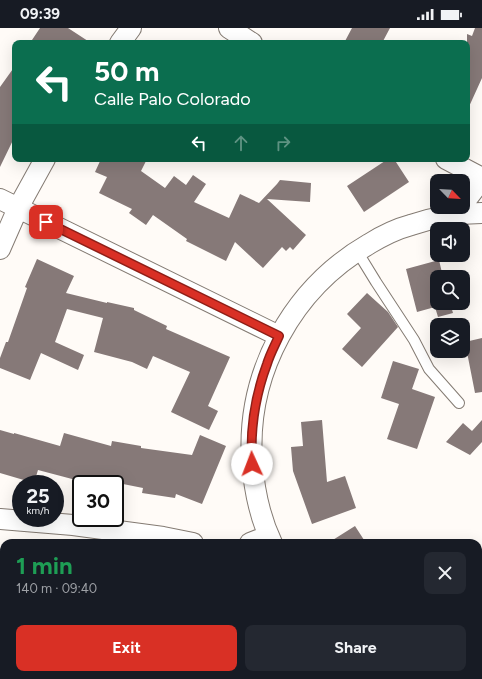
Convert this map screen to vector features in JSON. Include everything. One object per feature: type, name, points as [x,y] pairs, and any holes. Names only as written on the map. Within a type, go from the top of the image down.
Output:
[{"type":"street","points":[[122,40],[132,28]]},
{"type":"street","points":[[229,28],[247,40]]},
{"type":"street","points":[[0,249],[18,208],[43,162]]},
{"type":"street","points":[[451,162],[482,179],[470,194]]},
{"type":"street","points":[[0,199],[279,336]]},
{"type":"street","points":[[470,213],[482,212]]},
{"type":"street","points":[[270,539],[259,508],[253,479],[251,449],[253,420],[258,391],[267,362],[279,336],[295,311],[313,288],[334,268],[357,251],[382,236],[409,225],[444,214]]},
{"type":"street","points":[[0,519],[73,525],[173,539]]},
{"type":"lane","points":[[357,251],[414,340],[429,369],[459,403]]},
{"type":"building","points":[[40,28],[68,28],[86,40],[32,40]]},
{"type":"building","points":[[352,28],[390,28],[384,40],[346,40]]},
{"type":"building","points":[[475,28],[482,28],[482,78],[470,104],[470,40],[467,40],[467,34],[472,36]]},
{"type":"building","points":[[12,70],[12,142],[0,167],[0,87]]},
{"type":"building","points":[[100,162],[146,162],[141,171],[165,188],[174,176],[186,185],[193,175],[206,184],[194,202],[229,218],[240,194],[259,203],[280,180],[311,183],[310,202],[267,199],[306,235],[293,250],[290,247],[286,251],[282,247],[263,268],[235,242],[226,261],[186,241],[187,239],[153,215],[146,225],[129,213],[132,209],[99,193],[107,177],[95,172]]},
{"type":"building","points":[[383,162],[396,162],[409,182],[364,212],[347,186]]},
{"type":"building","points":[[37,259],[74,276],[66,293],[134,308],[134,310],[167,326],[166,329],[230,357],[208,406],[218,411],[209,430],[171,412],[190,372],[153,356],[147,369],[132,362],[94,352],[103,318],[67,309],[55,342],[84,355],[78,370],[41,353],[30,380],[0,368],[0,358],[6,342],[8,342],[27,288],[25,287]]},
{"type":"building","points":[[432,262],[439,262],[441,270],[430,270],[430,308],[417,312],[406,269]]},
{"type":"building","points":[[367,293],[388,312],[398,327],[362,367],[342,349],[361,328],[347,314]]},
{"type":"building","points":[[436,310],[452,310],[453,313],[438,317]]},
{"type":"building","points":[[482,338],[482,392],[475,393],[468,358],[470,358],[470,341]]},
{"type":"building","points":[[393,361],[419,369],[412,389],[435,397],[417,449],[387,439],[399,404],[381,398]]},
{"type":"building","points":[[322,420],[327,482],[345,476],[356,508],[312,524],[293,471],[291,447],[303,446],[301,422]]},
{"type":"building","points":[[482,420],[482,442],[470,455],[446,442],[463,423],[472,431]]},
{"type":"building","points":[[0,430],[60,446],[64,433],[111,446],[112,441],[141,446],[141,448],[192,455],[200,435],[226,446],[202,504],[176,494],[175,498],[142,493],[143,488],[124,484],[124,475],[72,475],[72,479],[64,477],[64,475],[57,475],[38,470],[36,475],[12,475],[12,477],[0,473]]},
{"type":"building","points":[[355,526],[363,539],[334,539]]},
{"type":"route","points":[[46,222],[279,336],[267,362],[258,391],[253,420],[251,449],[252,464]]}]
